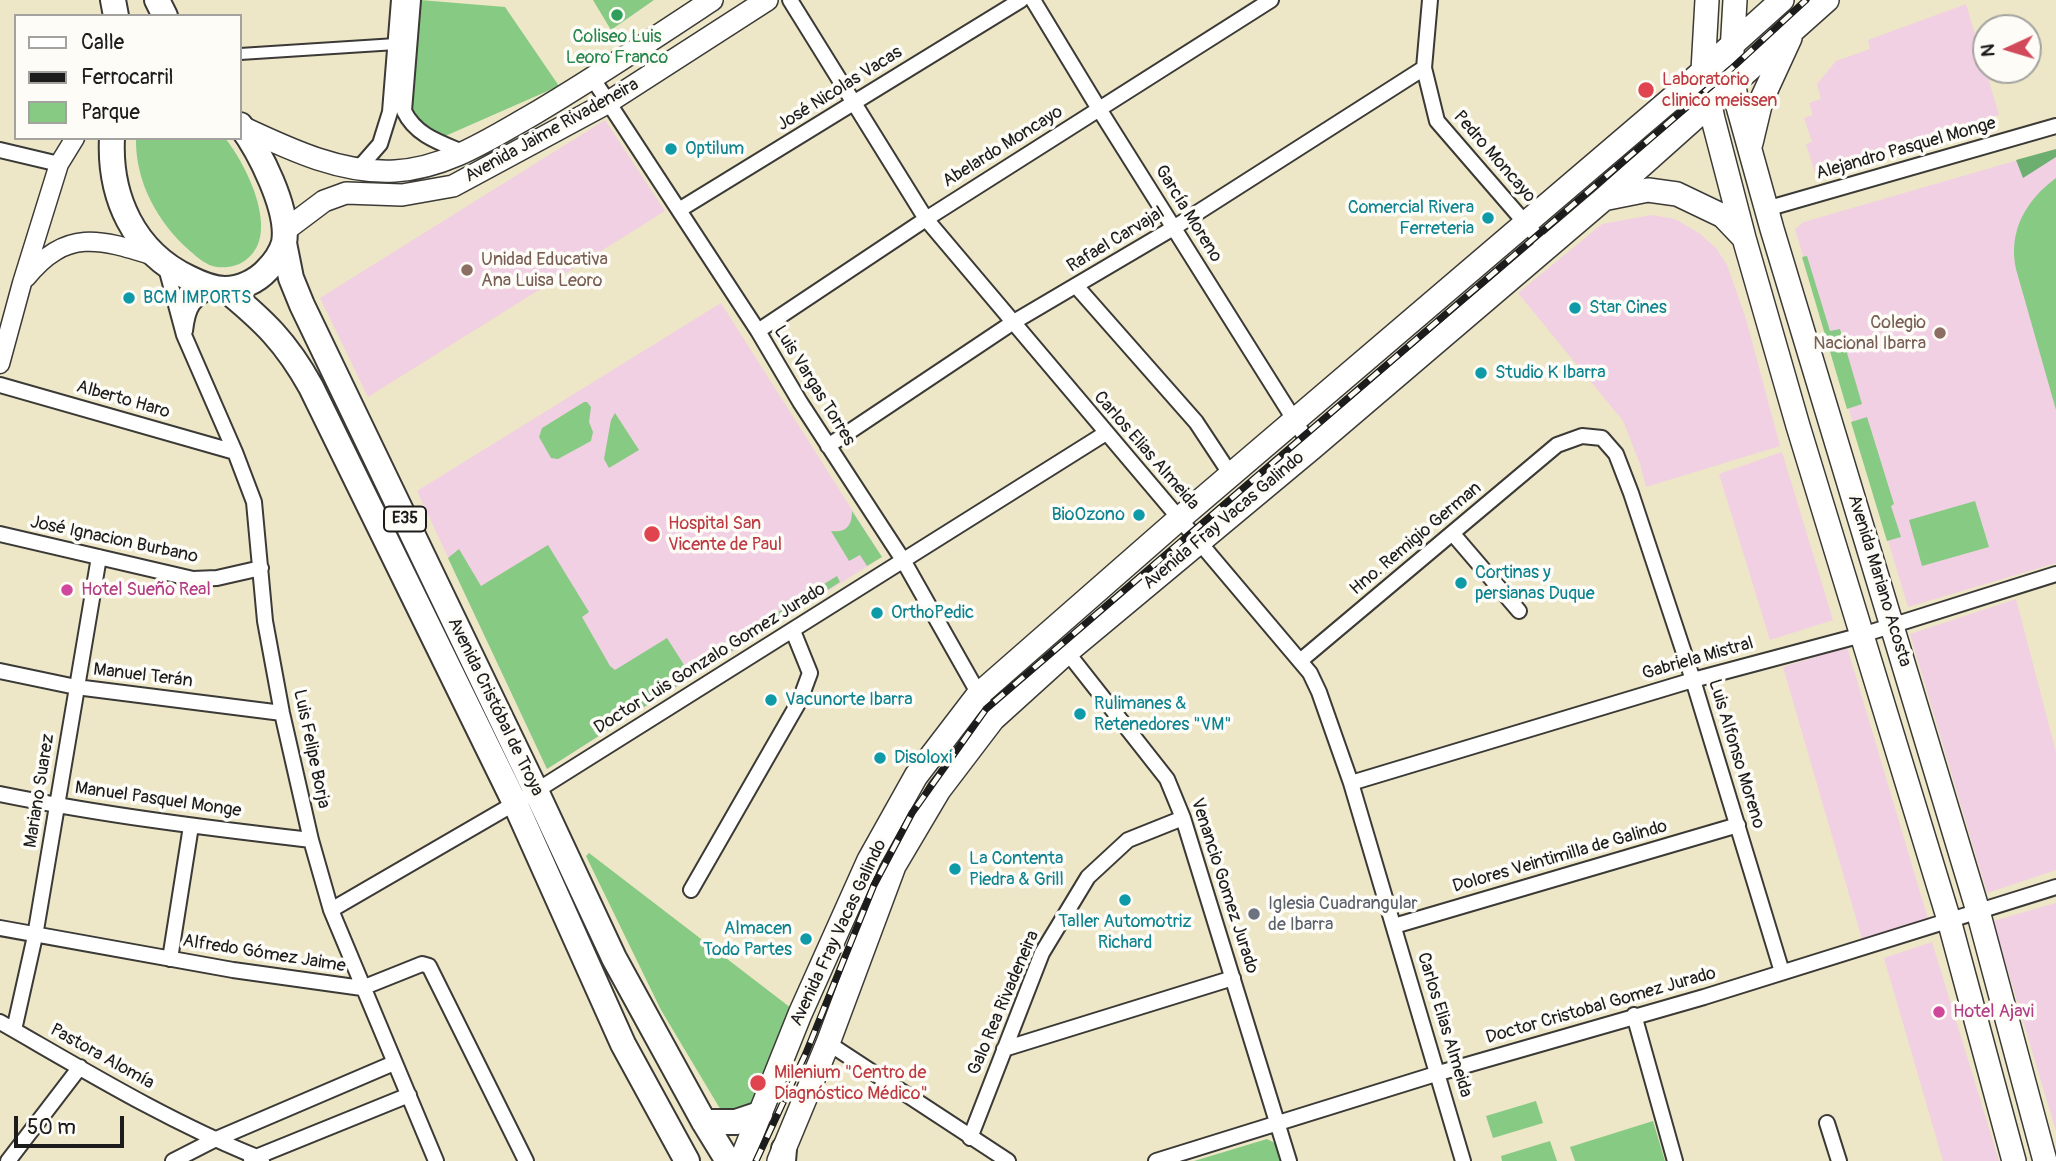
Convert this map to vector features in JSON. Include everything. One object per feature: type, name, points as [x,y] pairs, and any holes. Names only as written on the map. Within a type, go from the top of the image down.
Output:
[{"type":"highway","name":"E35","points":[[242,128],[263,159],[277,194],[284,237]]},
{"type":"highway","name":"E35","points":[[112,140],[111,162],[115,188],[124,213],[137,236],[160,260],[197,282],[220,288]]},
{"type":"highway","points":[[220,288],[244,286],[261,276],[275,262],[284,237]]},
{"type":"highway","name":"Avenida Cristóbal de Troya","points":[[284,237],[291,278],[302,306],[614,958],[728,1161]]},
{"type":"highway","name":"Avenida Cristóbal de Troya","points":[[220,288],[266,323],[296,361],[514,803],[623,1044],[687,1161]]},
{"type":"highway","points":[[704,1122],[736,1122],[760,1114]]},
{"type":"main road","name":"Avenida Jaime Rivadeneira","points":[[242,126],[294,151],[359,168],[392,171],[423,168],[465,153],[593,79],[712,0]]},
{"type":"main road","name":"Avenida Jaime Rivadeneira","points":[[284,237],[324,201],[346,193],[402,195],[453,186],[607,103],[767,0]]},
{"type":"main road","name":"Avenida Mariano Acosta","points":[[1707,0],[1703,71],[1744,238],[1798,426],[1949,920],[2014,1161]]},
{"type":"main road","name":"Avenida Mariano Acosta","points":[[1735,0],[1731,69],[1766,209],[1978,911],[2045,1161]]},
{"type":"main road","name":"Avenida Fray Vacas Galindo","points":[[741,1161],[800,1014],[869,860],[916,776],[978,695],[1231,475],[1734,46],[1761,17],[1782,0]]},
{"type":"main road","name":"Avenida Fray Vacas Galindo","points":[[782,1157],[894,866],[939,790],[993,719],[1067,652],[1605,198],[1709,103],[1734,86],[1778,41],[1794,31],[1827,0]]},
{"type":"main road","points":[[1750,146],[1761,101],[1794,31]]},
{"type":"main road","points":[[1605,198],[1648,190],[1677,194],[1723,216],[1744,238]]},
{"type":"street","points":[[359,168],[380,144],[390,112],[399,0]]},
{"type":"street","points":[[413,0],[404,111],[410,124],[425,135],[465,153]]},
{"type":"street","name":"Carlos Elias Almeida","points":[[790,0],[926,219],[1300,662],[1319,692],[1351,783],[1463,1161]]},
{"type":"street","name":"José Nicolas Vacas","points":[[679,210],[1021,0]]},
{"type":"street","name":"García Moreno","points":[[1033,0],[1312,448]]},
{"type":"street","name":"Abelardo Moncayo","points":[[758,331],[926,219],[1271,0]]},
{"type":"street","name":"Pedro Moncayo","points":[[1430,0],[1424,68],[1437,121],[1546,247]]},
{"type":"street","points":[[242,54],[396,44]]},
{"type":"street","name":"Rafael Carvajal","points":[[828,446],[1012,323],[1175,227],[1424,68]]},
{"type":"street","name":"Luis Vargas Torres","points":[[593,79],[758,331],[828,446],[903,560],[993,719]]},
{"type":"street","name":"Alejandro Pasquel Monge","points":[[1766,209],[2056,126]]},
{"type":"street","points":[[0,364],[59,164],[74,140]]},
{"type":"street","points":[[0,150],[59,164]]},
{"type":"street","points":[[22,283],[51,252],[71,242],[89,240],[112,243],[160,260]]},
{"type":"street","name":"Luis Felipe Borja","points":[[160,260],[184,335],[254,502],[265,621],[282,713],[311,840],[331,910],[436,1161]]},
{"type":"street","points":[[1077,287],[1196,422],[1231,475]]},
{"type":"street","points":[[184,335],[187,313],[192,304],[198,297],[220,288]]},
{"type":"street","name":"Alberto Haro","points":[[0,386],[235,452]]},
{"type":"street","name":"Doctor Luis Gonzalo Gomez Jurado","points":[[331,910],[536,791],[1106,433]]},
{"type":"street","name":"Luis Alfonso Moreno","points":[[1557,446],[1582,436],[1602,438],[1616,454],[1693,680],[1782,972]]},
{"type":"street","name":"Hno. Remigio German","points":[[1300,662],[1557,446]]},
{"type":"street","name":"José Ignacion Burbano","points":[[0,534],[193,579],[217,578],[261,568]]},
{"type":"street","points":[[1453,534],[1519,611]]},
{"type":"street","name":"Mariano Suarez","points":[[14,1030],[36,936],[99,556]]},
{"type":"street","name":"Gabriela Mistral","points":[[1351,783],[1693,680],[1893,626],[2056,574]]},
{"type":"street","points":[[691,890],[800,700],[810,673],[793,631]]},
{"type":"street","name":"Venancio Gomez Jurado","points":[[1067,652],[1167,779],[1183,818],[1289,1161]]},
{"type":"street","name":"Manuel Terán","points":[[0,671],[76,687],[282,713]]},
{"type":"street","name":"Manuel Pasquel Monge","points":[[0,794],[58,806],[191,826],[311,840]]},
{"type":"street","name":"Galo Rea Rivadeneira","points":[[970,1138],[1042,953],[1088,877],[1128,840],[1183,818]]},
{"type":"street","name":"Dolores Veintimilla de Galindo","points":[[1394,926],[1738,825]]},
{"type":"street","points":[[170,959],[191,826]]},
{"type":"street","name":"Doctor Cristobal Gomez Jurado","points":[[1156,1161],[1439,1073],[1704,997],[2056,887]]},
{"type":"street","name":"Alfredo Gómez Jaime","points":[[0,928],[170,959],[362,988],[422,964],[429,966],[526,1161]]},
{"type":"street","points":[[1004,1049],[1233,978]]},
{"type":"street","points":[[1634,1016],[1675,1161]]},
{"type":"street","name":"Pastora Alomía","points":[[0,1022],[214,1140],[255,1159]]},
{"type":"street","points":[[828,1043],[1008,1161]]},
{"type":"street","points":[[173,1161],[214,1140],[394,1063]]},
{"type":"street","points":[[9,1159],[80,1067]]},
{"type":"street","points":[[255,1159],[409,1095]]},
{"type":"street","points":[[1827,1123],[1839,1161]]},
{"type":"shaded area","points":[[1966,4],[1972,24],[1972,84],[1990,84],[1999,115],[1815,173],[1806,144],[1812,142],[1804,118],[1813,115],[1809,103],[1821,99],[1817,84],[1836,61],[1870,49],[1868,40]]},
{"type":"shaded area","name":"Unidad Educativa Ana Luisa Leoro","points":[[605,120],[665,211],[368,397],[320,298]]},
{"type":"shaded area","name":"Colegio Nacional Ibarra","points":[[2056,149],[2056,563],[1908,607],[1795,229],[1804,222]]},
{"type":"shaded area","points":[[1652,215],[1675,219],[1699,233],[1716,248],[1727,265],[1746,319],[1780,446],[1646,487],[1623,421],[1518,293],[1602,224]]},
{"type":"shaded area","name":"Hospital San Vicente de Paul","points":[[721,303],[882,557],[547,769],[417,491]]},
{"type":"shaded area","points":[[1782,452],[1833,620],[1770,640],[1719,474]]},
{"type":"shaded area","points":[[2016,599],[2056,752],[2056,870],[1987,893],[1910,634]]},
{"type":"shaded area","points":[[1847,647],[1928,919],[1862,939],[1783,667]]},
{"type":"shaded area","points":[[2056,903],[2056,1131],[1993,921]]},
{"type":"shaded area","points":[[1932,942],[1999,1161],[1943,1161],[1884,958]]},
{"type":"green space","points":[[420,0],[505,7],[559,86],[443,137],[407,110]]},
{"type":"green space","name":"Coliseo Luis Leoro Franco","points":[[593,0],[654,0],[611,30]]},
{"type":"green space","points":[[136,140],[226,140],[250,181],[261,216],[261,233],[257,247],[247,259],[233,266],[213,266],[178,240],[159,215],[144,186]]},
{"type":"green space","points":[[2056,149],[2056,157],[2023,178],[2016,160]]},
{"type":"green space","points":[[2056,178],[2056,410],[2014,255],[2017,229],[2028,206]]},
{"type":"green space","points":[[1807,256],[1830,331],[1840,329],[1862,404],[1847,409],[1802,257]]},
{"type":"green space","points":[[584,402],[591,407],[591,441],[558,459],[551,458],[539,437],[542,428]]},
{"type":"green space","points":[[615,413],[639,450],[609,468],[604,459],[611,420]]},
{"type":"green space","points":[[1867,417],[1894,504],[1891,506],[1901,537],[1887,541],[1851,422]]},
{"type":"green space","points":[[1975,501],[1989,547],[1922,566],[1909,520]]},
{"type":"green space","points":[[852,511],[882,557],[867,566],[860,555],[849,561],[831,531],[841,531],[848,527]]},
{"type":"green space","points":[[548,545],[589,612],[582,617],[610,666],[615,670],[667,638],[686,668],[837,576],[840,582],[547,769],[448,558],[459,549],[481,586]]},
{"type":"green space","points":[[589,853],[791,1008],[751,1107],[722,1112],[661,1010],[586,856]]},
{"type":"green space","points":[[1536,1101],[1543,1123],[1493,1138],[1486,1116]]},
{"type":"green space","points":[[1653,1121],[1665,1161],[1575,1161],[1570,1147]]},
{"type":"green space","points":[[1267,1139],[1279,1145],[1284,1161],[1194,1161]]},
{"type":"green space","points":[[1550,1141],[1557,1161],[1502,1161],[1501,1156]]},
{"type":"railway","points":[[756,1161],[806,1053],[874,885],[912,813],[986,709],[1731,69],[1806,0]]},
{"type":"place","name":"Coliseo Luis Leoro Franco","points":[[617,15]]},
{"type":"place","name":"Laboratorio clinico meissen","points":[[1646,90]]},
{"type":"place","name":"Optilum","points":[[671,149]]},
{"type":"place","name":"Comercial Rivera Ferreteria","points":[[1488,218]]},
{"type":"place","name":"Unidad Educativa Ana Luisa Leoro","points":[[467,270]]},
{"type":"place","name":"BCM IMPORTS","points":[[129,298]]},
{"type":"place","name":"Star Cines","points":[[1575,308]]},
{"type":"place","name":"Colegio Nacional Ibarra","points":[[1940,333]]},
{"type":"place","name":"Studio K Ibarra","points":[[1481,373]]},
{"type":"place","name":"BioOzono","points":[[1139,515]]},
{"type":"place","name":"Hospital San Vicente de Paul","points":[[652,534]]},
{"type":"place","name":"Cortinas y persianas Duque","points":[[1461,583]]},
{"type":"place","name":"Hotel Sueño Real","points":[[67,590]]},
{"type":"place","name":"OrthoPedic","points":[[877,613]]},
{"type":"place","name":"Vacunorte Ibarra","points":[[771,700]]},
{"type":"place","name":"Rulimanes & Retenedores \"VM\"","points":[[1080,714]]},
{"type":"place","name":"Disoloxi","points":[[880,758]]},
{"type":"place","name":"La Contenta Piedra & Grill","points":[[955,869]]},
{"type":"place","name":"Taller Automotriz Richard","points":[[1125,900]]},
{"type":"place","name":"Iglesia Cuadrangular de Ibarra","points":[[1254,914]]},
{"type":"place","name":"Almacen Todo Partes","points":[[806,939]]},
{"type":"place","name":"Hotel Ajavi","points":[[1939,1012]]},
{"type":"place","name":"Milenium \"Centro de Diagnóstico Médico\"","points":[[758,1083]]}]
